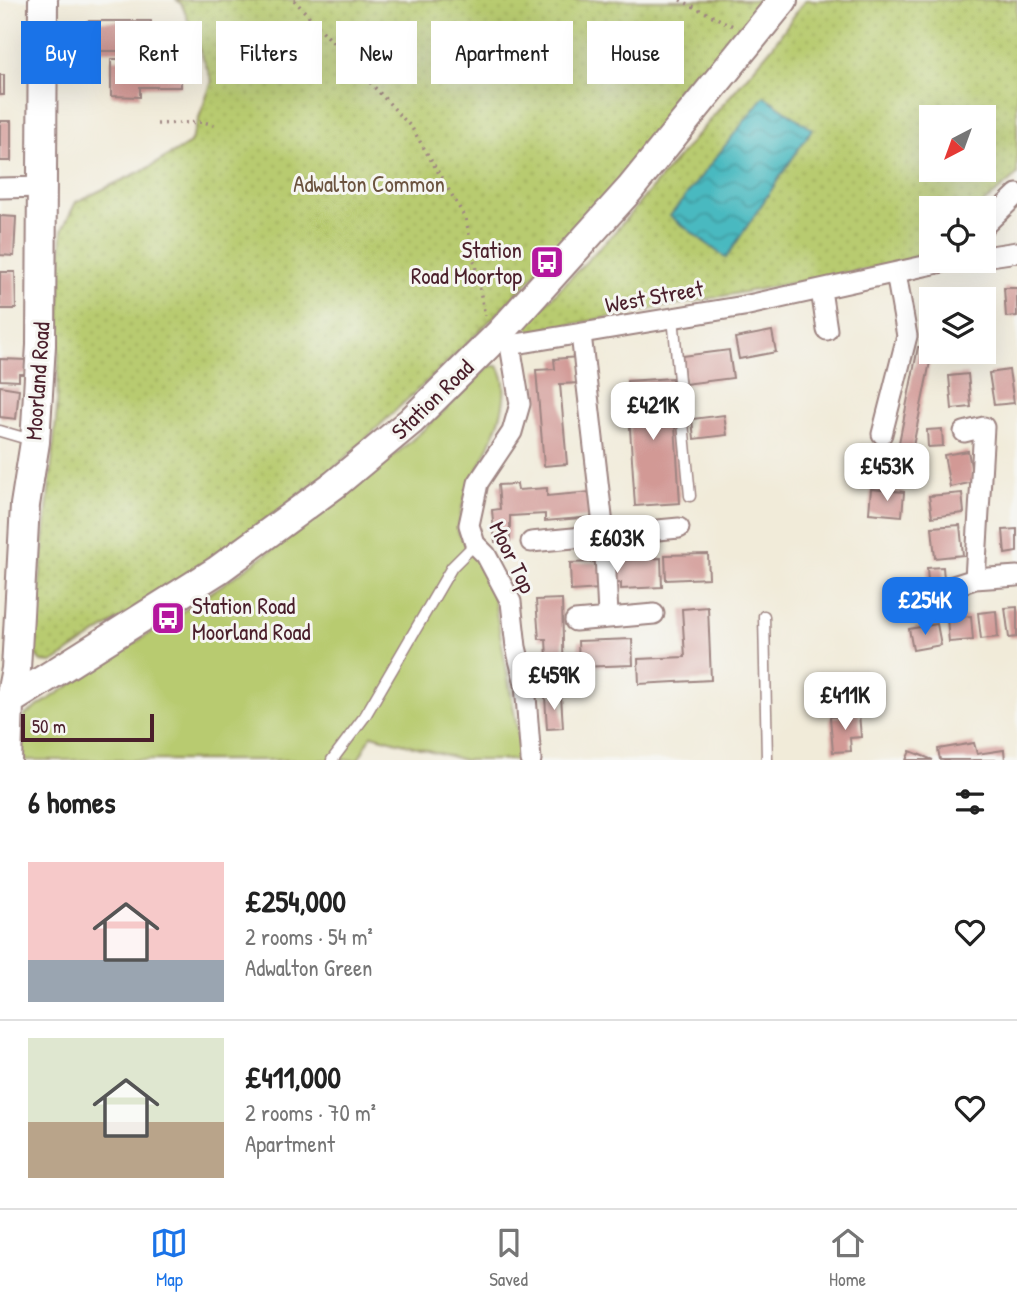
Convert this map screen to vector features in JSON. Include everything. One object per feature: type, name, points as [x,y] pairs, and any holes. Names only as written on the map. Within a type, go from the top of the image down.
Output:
[{"type":"main road","name":"Moorland Road","points":[[7,760],[4,706],[25,505],[35,442],[41,345],[43,0]]},
{"type":"main road","name":"Station Road","points":[[4,706],[218,570],[334,485],[505,339],[756,37],[783,0]]},
{"type":"street","points":[[0,188],[44,187]]},
{"type":"street","points":[[996,214],[1017,194]]},
{"type":"street","points":[[996,255],[1017,252]]},
{"type":"street","name":"West Street","points":[[505,339],[581,334],[821,290],[919,268]]},
{"type":"street","points":[[882,434],[906,336],[897,274]]},
{"type":"street","points":[[821,290],[827,330]]},
{"type":"street","points":[[581,334],[604,534],[608,615]]},
{"type":"street","name":"Moor Top","points":[[505,339],[520,404],[512,432],[478,483],[469,525],[475,544],[486,555],[511,602],[516,647],[525,684],[531,760]]},
{"type":"street","points":[[964,432],[984,427],[975,579]]},
{"type":"street","points":[[531,542],[679,528]]},
{"type":"street","points":[[953,586],[975,579],[1017,576]]},
{"type":"street","points":[[575,621],[608,615],[654,614]]},
{"type":"lane","points":[[673,317],[690,496]]},
{"type":"lane","points":[[0,431],[35,442]]},
{"type":"lane","points":[[332,760],[365,716],[452,567],[475,544]]},
{"type":"lane","points":[[764,617],[767,760]]},
{"type":"path","points":[[294,0],[411,128],[466,219],[483,314],[505,339]]},
{"type":"path","points":[[680,0],[756,37]]},
{"type":"path","points":[[157,124],[204,122],[216,126]]},
{"type":"green space","name":"Adwalton Common","points":[[177,0],[764,0],[683,106],[596,208],[458,353],[345,458],[290,502],[189,573],[52,663],[41,662],[33,651],[57,411],[62,230],[76,202],[148,168],[190,143],[212,81],[202,56],[202,21],[188,21]]},
{"type":"green space","points":[[805,0],[1017,0],[1017,175],[992,196],[919,196],[919,256],[889,265],[531,332],[526,324],[613,234],[772,47]]},
{"type":"green space","points":[[489,366],[498,366],[504,380],[501,413],[496,431],[464,499],[458,532],[491,583],[519,739],[520,760],[464,760],[372,735],[358,760],[21,760],[25,715],[207,595],[326,510],[383,465]]},
{"type":"water","points":[[764,96],[812,129],[726,258],[670,216]]},
{"type":"building","points":[[101,21],[115,21],[115,51],[101,51]]},
{"type":"building","points":[[111,59],[115,59],[115,84],[181,84],[181,87],[140,87],[140,97],[111,96]]},
{"type":"building","points":[[0,75],[4,75],[4,95],[0,95]]},
{"type":"building","points":[[0,121],[11,121],[11,161],[0,161]]},
{"type":"building","points":[[0,216],[16,217],[14,256],[0,255]]},
{"type":"building","points":[[0,272],[15,272],[16,309],[0,309]]},
{"type":"building","points":[[1004,288],[1017,288],[1017,316],[1006,317]]},
{"type":"building","points":[[772,331],[776,352],[739,359],[735,338]]},
{"type":"building","points":[[919,347],[919,364],[930,364],[910,461],[896,458]]},
{"type":"building","points":[[729,350],[733,378],[685,384],[682,356]]},
{"type":"building","points":[[578,357],[580,383],[560,384],[567,464],[544,466],[536,370],[555,369],[554,359]]},
{"type":"building","points":[[0,359],[27,360],[27,374],[19,374],[19,381],[0,380]]},
{"type":"building","points":[[1009,370],[1014,403],[994,405],[989,373]]},
{"type":"building","points":[[968,374],[971,407],[952,409],[949,376]]},
{"type":"building","points":[[672,378],[680,503],[635,506],[627,381]]},
{"type":"building","points":[[0,386],[19,389],[16,419],[0,417]]},
{"type":"building","points":[[724,415],[727,435],[694,439],[692,419]]},
{"type":"building","points":[[942,429],[943,446],[928,447],[927,430]]},
{"type":"building","points":[[968,451],[974,482],[950,487],[944,455]]},
{"type":"building","points":[[517,484],[518,490],[547,488],[547,496],[591,492],[593,517],[545,521],[545,514],[510,516],[510,541],[495,542],[492,510],[500,509],[498,485]]},
{"type":"building","points":[[871,489],[904,492],[902,516],[869,513]]},
{"type":"building","points":[[962,493],[964,513],[932,517],[929,496]]},
{"type":"building","points":[[960,525],[963,555],[935,558],[932,527]]},
{"type":"building","points":[[1017,529],[1017,552],[1005,554],[1003,530]]},
{"type":"building","points":[[708,554],[709,578],[666,580],[665,555]]},
{"type":"building","points":[[661,558],[662,587],[621,589],[621,583],[600,584],[600,589],[571,591],[570,563],[598,562],[598,567],[619,565],[619,560]]},
{"type":"building","points":[[943,567],[945,591],[919,593],[918,583],[928,582],[927,568]]},
{"type":"building","points":[[562,599],[564,684],[540,686],[538,658],[547,658],[546,639],[539,639],[536,600]]},
{"type":"building","points":[[708,607],[711,680],[639,684],[638,659],[685,657],[682,609]]},
{"type":"building","points":[[1017,607],[1017,637],[1009,638],[1005,608]]},
{"type":"building","points":[[996,611],[998,637],[981,639],[978,613]]},
{"type":"building","points":[[971,616],[973,640],[949,642],[947,618]]},
{"type":"building","points":[[937,624],[941,645],[913,650],[909,629]]},
{"type":"building","points":[[632,639],[633,665],[579,667],[578,641]]},
{"type":"building","points":[[561,695],[563,728],[547,729],[545,696]]},
{"type":"building","points":[[859,714],[861,737],[850,738],[851,751],[833,752],[830,717]]},
{"type":"building","points":[[974,743],[977,754],[1004,750],[1005,760],[940,760],[938,749]]},
{"type":"building","points":[[910,751],[933,760],[906,760]]},
{"type":"place","name":"Station Road Moortop","points":[[547,262]]},
{"type":"place","name":"Station Road Moorland Road","points":[[168,618]]}]
